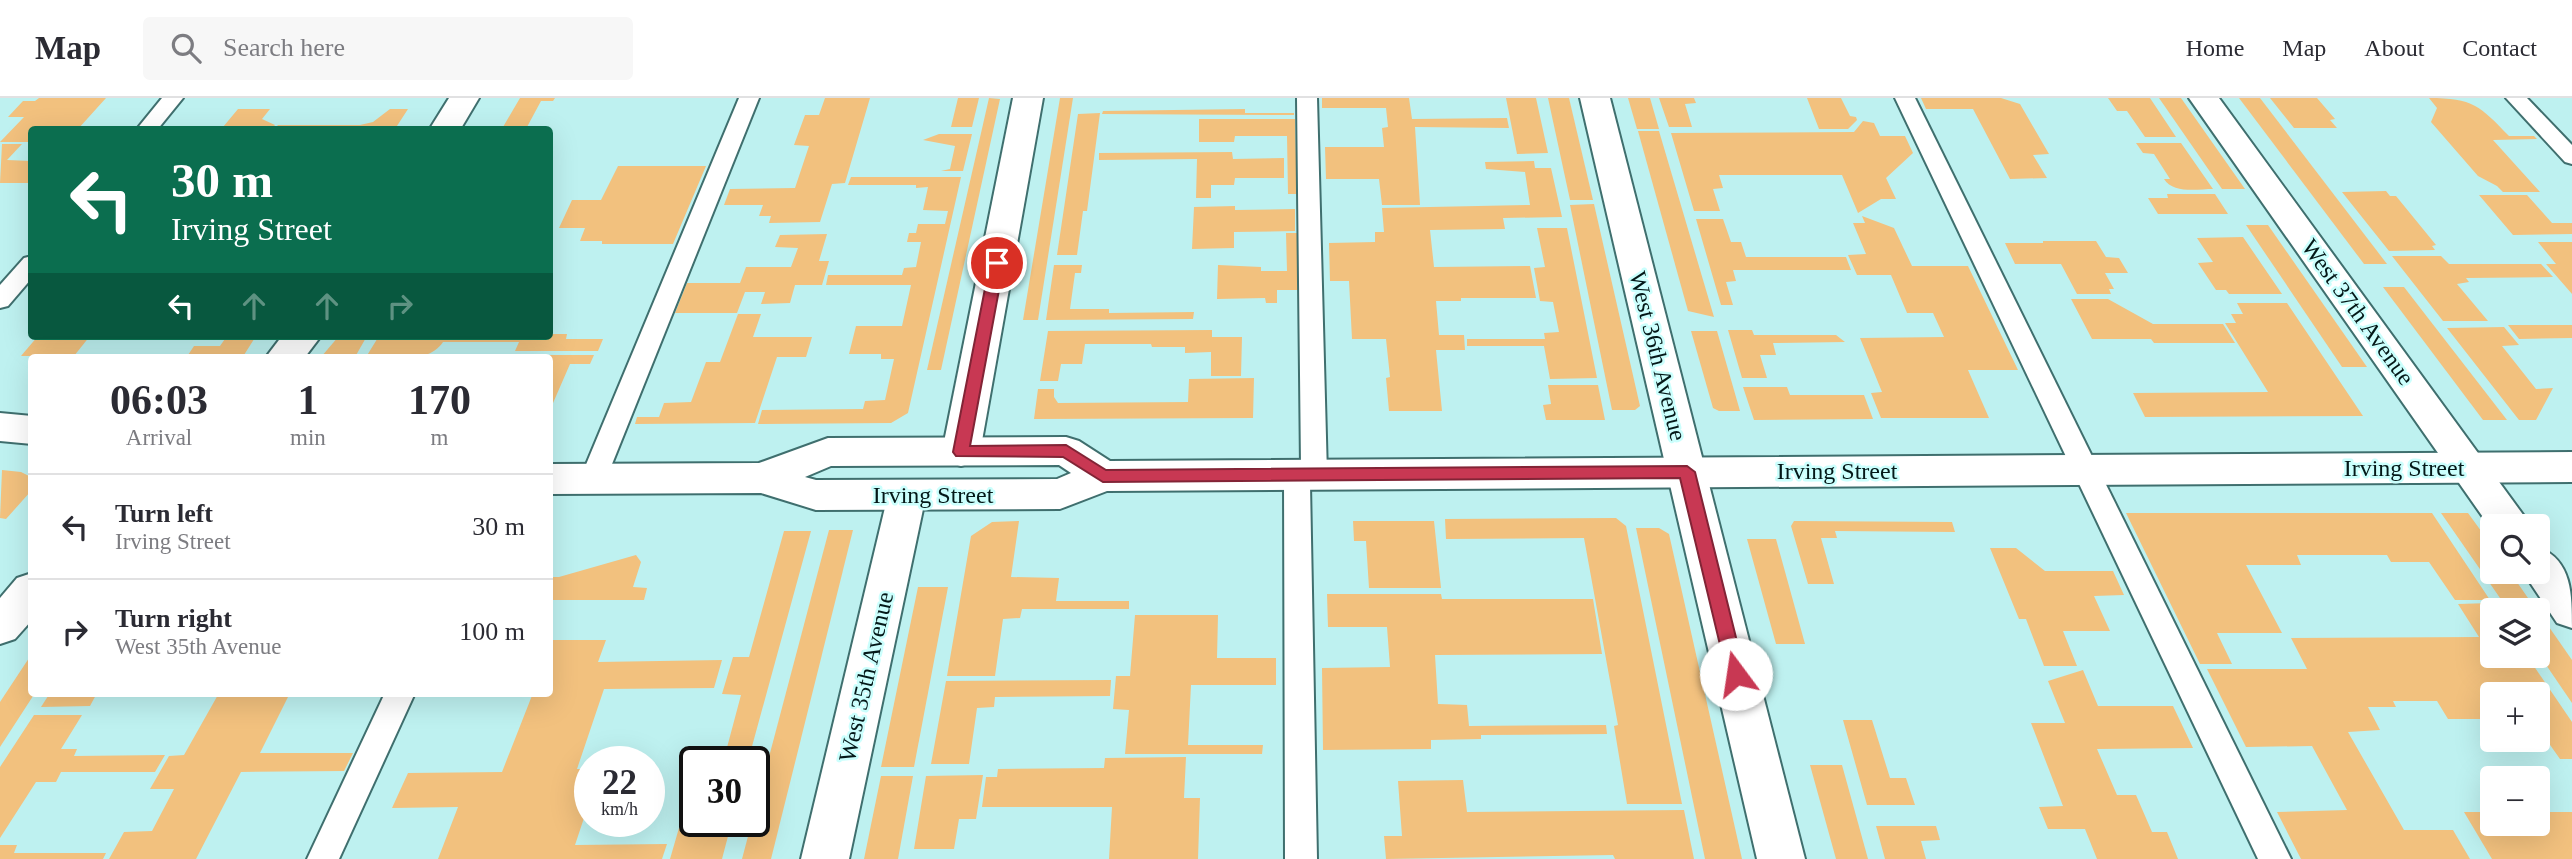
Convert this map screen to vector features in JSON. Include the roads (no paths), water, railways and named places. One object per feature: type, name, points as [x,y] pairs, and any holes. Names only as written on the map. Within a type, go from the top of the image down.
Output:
[{"type":"street","points":[[446,126],[464,98]]},
{"type":"street","points":[[961,452],[1028,98]]},
{"type":"street","name":"West 36th Avenue","points":[[1595,98],[1781,859]]},
{"type":"street","name":"West 37th Avenue","points":[[2204,98],[2503,514]]},
{"type":"street","points":[[287,354],[299,340]]},
{"type":"street","points":[[0,426],[28,430]]},
{"type":"street","name":"Irving Street","points":[[761,478],[828,452],[1066,451],[1103,476]]},
{"type":"street","name":"Irving Street","points":[[553,479],[761,478],[816,495],[907,495],[1060,494],[1103,476],[2572,467]]},
{"type":"street","name":"West 35th Avenue","points":[[825,859],[907,495]]},
{"type":"street","points":[[2550,580],[2572,611]]},
{"type":"street","points":[[0,627],[28,595]]},
{"type":"lane","points":[[149,126],[173,98]]},
{"type":"lane","points":[[593,479],[749,98]]},
{"type":"lane","points":[[1301,859],[1307,98]]},
{"type":"lane","points":[[1905,98],[2274,859]]},
{"type":"lane","points":[[2516,98],[2572,157]]},
{"type":"lane","points":[[0,300],[28,268]]},
{"type":"lane","points":[[323,859],[398,697]]}]
